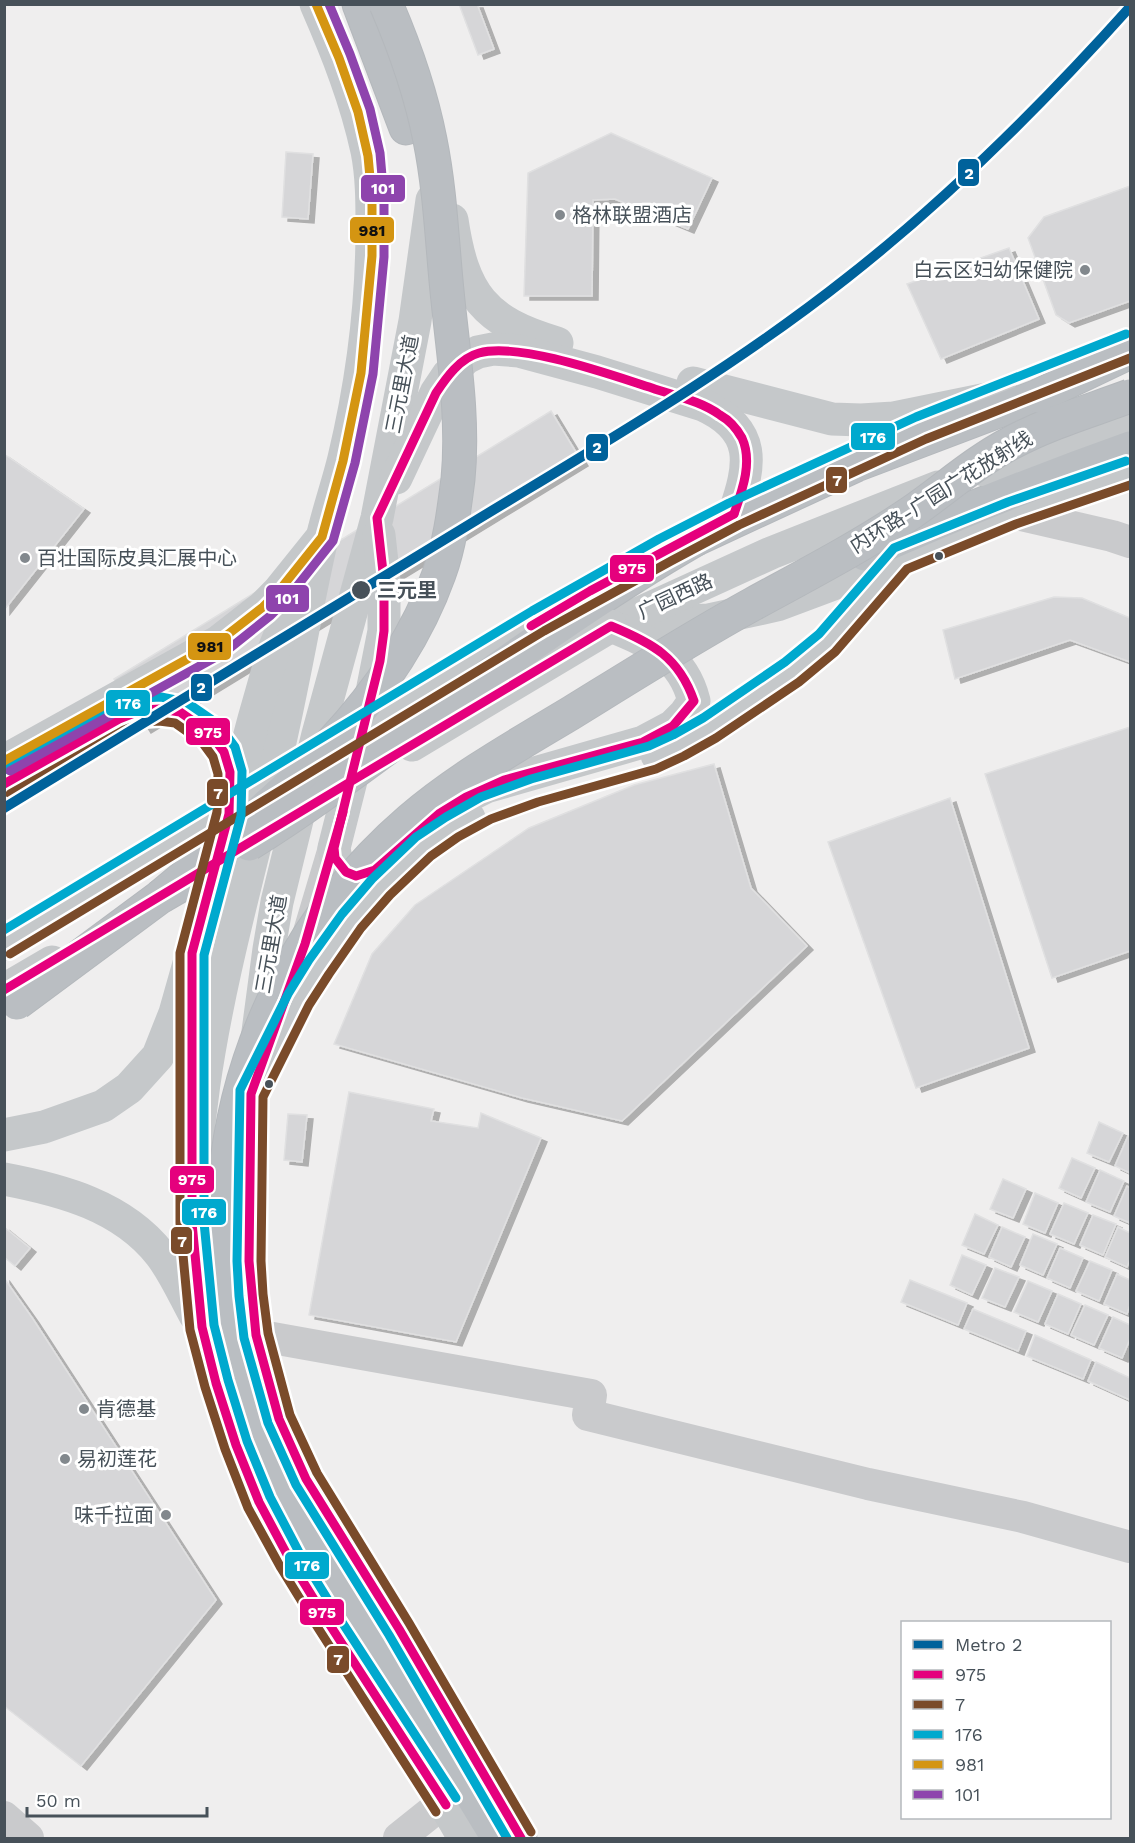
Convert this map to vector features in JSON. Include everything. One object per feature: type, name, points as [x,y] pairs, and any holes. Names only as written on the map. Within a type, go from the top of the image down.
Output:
[{"type":"highway","points":[[359,4],[406,128],[417,167],[446,301],[452,346]]},
{"type":"highway","points":[[160,897],[268,806],[358,713],[389,673],[417,627],[440,571],[449,538],[458,479],[458,417],[430,141],[413,76],[386,4]]},
{"type":"highway","points":[[8,1004],[160,897],[271,831],[566,620],[696,538],[739,514],[855,465],[1038,396],[1127,353]]},
{"type":"highway","name":"内环路-广园广花放射线","points":[[757,602],[884,530],[974,466],[1010,444],[1047,426],[1131,396]]},
{"type":"highway","points":[[498,1839],[420,1710],[311,1542],[263,1448],[236,1368],[227,1317],[221,1250],[225,1170],[231,1127],[239,1095],[276,993],[294,958],[322,916],[358,873],[410,820],[476,771],[709,628],[757,602],[942,520],[1047,477],[1131,448]]},
{"type":"highway","points":[[420,1710],[482,1839]]},
{"type":"main road","name":"三元里大道","points":[[316,4],[339,58],[358,112],[368,156],[372,199],[372,256],[361,373],[343,461],[322,537],[275,767],[217,1004],[200,1105],[192,1194],[195,1263],[202,1327],[216,1383],[236,1445],[259,1502],[291,1562],[444,1802],[464,1839]]},
{"type":"main road","name":"三元里大道","points":[[399,4],[434,100],[440,138],[415,321],[377,518],[318,734],[277,902],[264,978],[251,1094],[249,1261],[256,1335],[279,1419],[306,1479],[399,1629],[522,1839]]},
{"type":"main road","points":[[440,138],[454,240],[465,277],[479,301],[498,318],[518,329],[710,389],[832,419],[894,418],[1002,396]]},
{"type":"main road","points":[[611,626],[650,643],[682,672],[690,686],[694,701],[686,714],[674,726],[643,742],[625,748],[486,787],[440,813],[375,870],[356,876],[346,872],[335,858],[334,848],[375,682],[384,631],[384,581],[377,518],[436,393],[448,375],[466,358],[478,352],[494,349],[519,351],[694,402],[719,413],[732,422],[741,435],[746,453],[739,514]]},
{"type":"main road","points":[[4,944],[590,591],[739,514],[921,428],[1002,396],[1127,353]]},
{"type":"main road","name":"广园西路","points":[[8,1004],[611,626],[706,581],[834,527],[1131,414]]},
{"type":"main road","points":[[611,626],[687,621],[747,613],[777,605],[900,559],[1012,513],[1131,472]]},
{"type":"main road","points":[[4,761],[218,642],[263,607],[278,592],[322,537]]},
{"type":"main road","points":[[4,1136],[44,1126],[103,1106],[129,1088],[158,1056],[175,1013],[273,652],[322,537]]},
{"type":"main road","points":[[251,1094],[299,999],[351,921],[381,887],[423,847],[486,808],[534,791],[653,757],[709,728],[792,672],[827,643],[900,559]]},
{"type":"main road","points":[[4,784],[119,719],[142,710],[160,709],[180,712],[193,720],[210,733],[224,752],[230,772],[229,814]]},
{"type":"main road","points":[[192,953],[192,1194]]},
{"type":"main road","points":[[4,1179],[74,1196],[110,1210],[139,1231],[162,1255],[202,1327]]},
{"type":"street","points":[[1127,353],[1112,361],[1112,374],[1131,414]]},
{"type":"street","points":[[1012,513],[1131,542]]},
{"type":"street","points":[[251,1094],[293,981],[334,848]]},
{"type":"street","points":[[256,1335],[591,1395],[588,1415],[868,1484],[1023,1517],[1131,1547]]},
{"type":"street","points":[[399,1839],[444,1802]]},
{"type":"street","points":[[4,1817],[28,1839]]},
{"type":"building","points":[[459,4],[477,4],[494,49],[478,55]]},
{"type":"building","name":"格林联盟酒店","points":[[611,133],[712,178],[688,229],[615,199],[593,200],[592,296],[524,296],[528,173]]},
{"type":"building","points":[[286,152],[313,154],[308,219],[282,217]]},
{"type":"building","name":"白云区妇幼保健院","points":[[1130,186],[1130,301],[1069,323],[1056,315],[1028,238],[1044,217]]},
{"type":"building","points":[[1009,248],[1039,319],[941,359],[907,284]]},
{"type":"building","name":"三元里","points":[[551,411],[582,462],[145,729],[114,679]]},
{"type":"building","name":"百壮国际皮具汇展中心","points":[[4,454],[84,509],[4,610]]},
{"type":"building","points":[[1054,597],[1082,598],[1130,618],[1130,662],[1070,640],[955,679],[943,630]]},
{"type":"building","points":[[1130,727],[1130,951],[1052,978],[985,774]]},
{"type":"building","points":[[714,764],[751,888],[807,946],[622,1121],[522,1098],[334,1044],[372,954],[415,905],[529,828],[634,785]]},
{"type":"building","points":[[950,798],[1029,1048],[916,1088],[828,842]]},
{"type":"building","points":[[349,1092],[434,1109],[431,1121],[478,1128],[481,1113],[541,1138],[456,1342],[309,1315]]},
{"type":"building","points":[[288,1114],[307,1115],[302,1162],[284,1160]]},
{"type":"building","points":[[1099,1122],[1123,1133],[1109,1162],[1087,1153]]},
{"type":"building","points":[[1128,1136],[1130,1137],[1130,1173],[1115,1166]]},
{"type":"building","points":[[1072,1158],[1095,1168],[1081,1198],[1059,1188]]},
{"type":"building","points":[[1100,1170],[1124,1181],[1110,1212],[1086,1202]]},
{"type":"building","points":[[1003,1179],[1026,1189],[1013,1218],[990,1209]]},
{"type":"building","points":[[1127,1186],[1130,1188],[1130,1223],[1114,1216]]},
{"type":"building","points":[[1035,1193],[1058,1203],[1045,1233],[1023,1224]]},
{"type":"building","points":[[1064,1203],[1088,1213],[1074,1244],[1050,1234]]},
{"type":"building","points":[[975,1214],[998,1225],[984,1254],[962,1245]]},
{"type":"building","points":[[1093,1215],[1116,1224],[1103,1255],[1080,1245]]},
{"type":"building","points":[[4,1227],[30,1248],[15,1266],[4,1257]]},
{"type":"building","points":[[1002,1227],[1025,1237],[1011,1267],[989,1257]]},
{"type":"building","points":[[1118,1227],[1130,1233],[1130,1260],[1127,1267],[1105,1257]]},
{"type":"building","points":[[1033,1234],[1057,1244],[1043,1275],[1020,1265]]},
{"type":"building","points":[[1060,1248],[1083,1258],[1070,1288],[1047,1278]]},
{"type":"building","points":[[962,1255],[986,1265],[972,1295],[950,1285]]},
{"type":"building","points":[[1090,1261],[1112,1270],[1099,1301],[1076,1291]]},
{"type":"building","points":[[995,1268],[1019,1277],[1005,1307],[982,1298]]},
{"type":"building","points":[[1117,1274],[1130,1280],[1130,1305],[1127,1314],[1104,1304]]},
{"type":"building","name":"易初莲花","points":[[4,1278],[216,1600],[81,1766],[4,1706]]},
{"type":"building","points":[[910,1280],[967,1303],[958,1325],[901,1302]]},
{"type":"building","points":[[1028,1281],[1052,1291],[1038,1322],[1014,1312]]},
{"type":"building","points":[[1058,1294],[1081,1304],[1068,1334],[1045,1324]]},
{"type":"building","points":[[1085,1305],[1108,1315],[1094,1345],[1071,1335]]},
{"type":"building","points":[[973,1309],[1026,1331],[1018,1351],[964,1329]]},
{"type":"building","points":[[1113,1317],[1130,1325],[1130,1339],[1122,1358],[1099,1348]]},
{"type":"building","points":[[1035,1335],[1091,1360],[1083,1379],[1027,1356]]},
{"type":"building","points":[[1096,1362],[1130,1378],[1130,1400],[1088,1381]]},
{"type":"metro line","name":"2","points":[[4,808],[618,434],[759,343],[804,311],[886,246],[960,182],[1030,114],[1130,7]]},
{"type":"transit line","name":"981","points":[[4,761],[218,642],[263,607],[278,592],[322,537],[343,461],[361,373],[372,256],[372,199],[368,156],[358,112],[339,58],[316,4]]},
{"type":"transit line","name":"101","points":[[10,771],[225,652],[286,600],[333,541],[355,463],[373,374],[384,257],[384,199],[380,153],[370,109],[329,4]]},
{"type":"transit line","name":"176","points":[[4,930],[532,611],[659,539],[729,503],[916,417],[1126,334]]},
{"type":"transit line","name":"975","points":[[350,782],[380,661],[384,631],[384,581],[377,518],[436,393],[449,375],[466,359],[479,353],[497,351],[541,356],[688,399],[713,410],[727,419],[735,428],[745,447],[747,457],[745,476],[734,514]]},
{"type":"transit line","name":"7","points":[[10,954],[544,631],[671,561],[739,525],[926,439],[1130,358]]},
{"type":"transit line","name":"176","points":[[507,1838],[389,1635],[296,1485],[268,1423],[244,1338],[239,1296],[237,1261],[240,1090],[288,994],[309,960],[342,914],[372,879],[416,837],[481,797],[531,779],[649,746],[703,718],[785,662],[819,634],[894,548],[1008,502],[1126,461]]},
{"type":"transit line","name":"7","points":[[531,1832],[409,1623],[317,1473],[290,1415],[268,1333],[263,1294],[261,1261],[263,1097],[309,1005],[361,928],[390,895],[431,856],[458,837],[491,819],[538,802],[656,769],[716,738],[799,682],[835,652],[907,569],[1016,524],[1130,485]]},
{"type":"transit line","name":"975","points":[[531,626],[590,591],[734,514]]},
{"type":"transit line","name":"975","points":[[611,626],[662,653],[680,673],[694,701],[673,726],[643,742],[504,780],[466,797],[440,813],[375,870],[356,876],[346,872],[335,858],[334,848],[350,782],[611,626]]},
{"type":"transit line","name":"176","points":[[4,770],[113,709],[141,698],[161,697],[186,702],[218,724],[235,747],[242,771],[241,816],[204,955],[204,1222],[214,1325],[247,1441],[270,1497],[301,1556],[338,1616],[456,1798]]},
{"type":"transit line","name":"975","points":[[4,784],[119,719],[142,710],[160,709],[180,712],[210,733],[224,752],[230,772],[229,814],[192,953],[192,1223],[202,1327],[216,1383],[236,1445],[259,1502],[291,1562],[328,1622],[446,1805]]},
{"type":"transit line","name":"7","points":[[10,794],[124,730],[145,722],[175,723],[202,742],[213,757],[218,774],[217,812],[180,953],[180,1223],[190,1330],[225,1449],[248,1508],[318,1628],[436,1812]]},
{"type":"transit line","name":"975","points":[[4,990],[350,782]]},
{"type":"transit line","name":"975","points":[[343,812],[305,944],[251,1094],[249,1261],[256,1335],[279,1419],[306,1479],[399,1629],[521,1838]]},
{"type":"place","name":"格林联盟酒店","points":[[560,215]]},
{"type":"place","name":"白云区妇幼保健院","points":[[1085,270]]},
{"type":"place","name":"百壮国际皮具汇展中心","points":[[25,558]]},
{"type":"place","name":"三元里","points":[[361,590]]},
{"type":"place","name":"肯德基","points":[[84,1409]]},
{"type":"place","name":"易初莲花","points":[[65,1459]]},
{"type":"place","name":"味千拉面","points":[[166,1515]]}]
